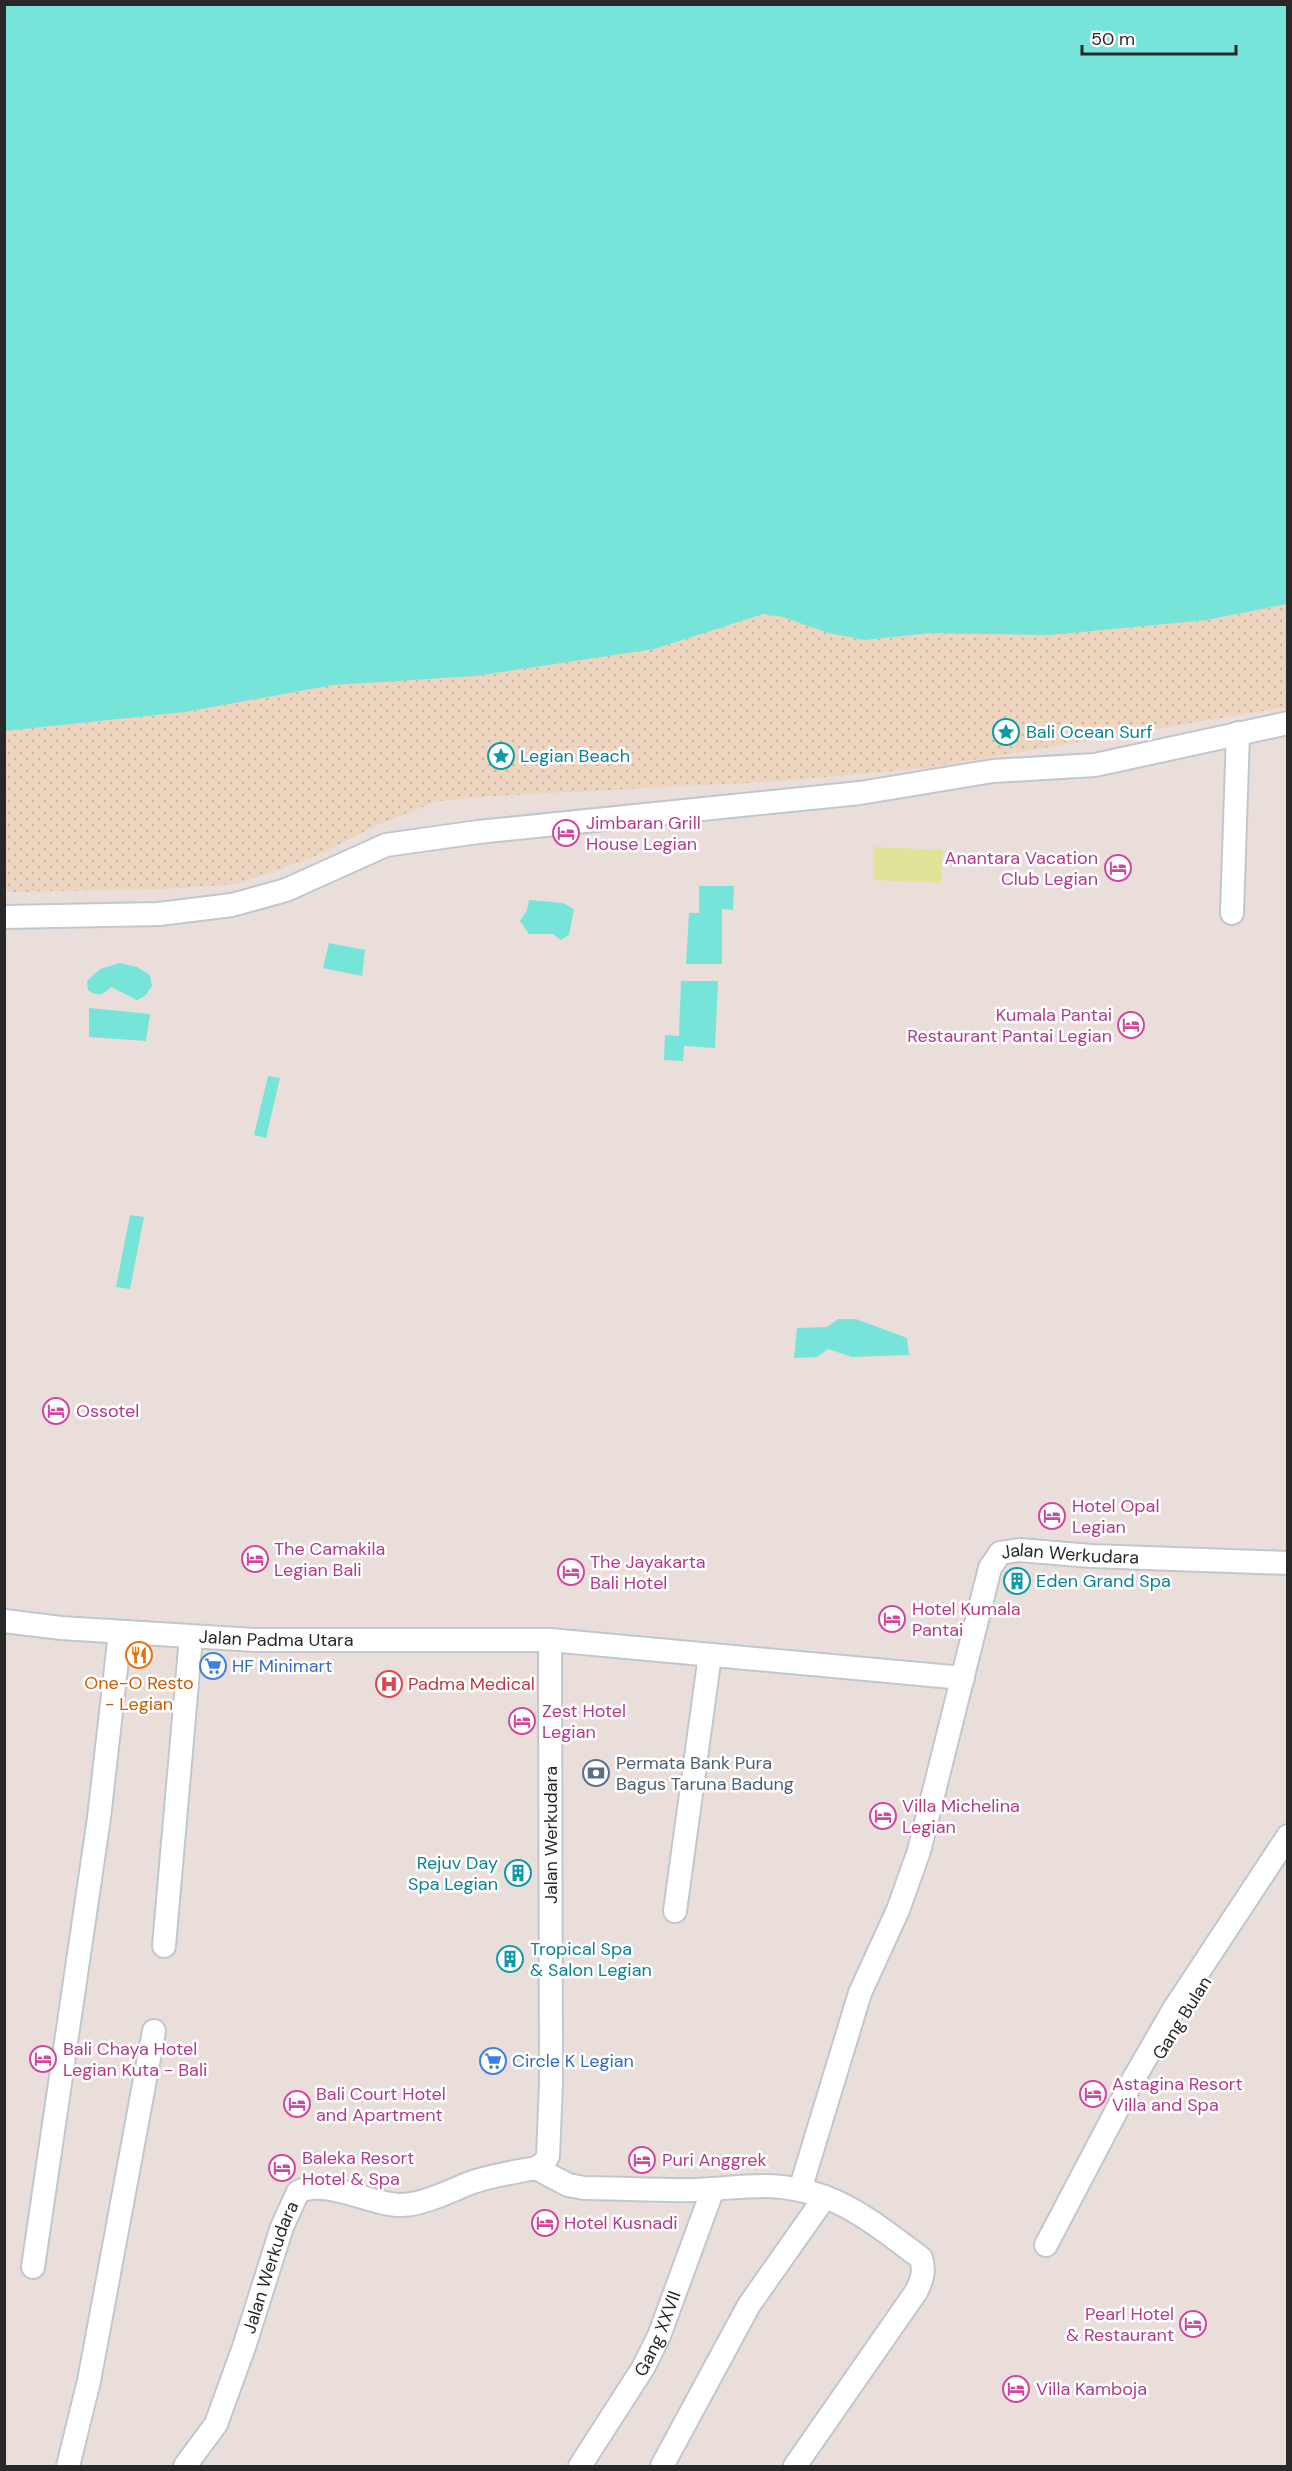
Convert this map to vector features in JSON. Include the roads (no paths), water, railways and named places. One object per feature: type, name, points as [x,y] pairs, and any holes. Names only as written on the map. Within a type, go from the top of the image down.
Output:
[{"type":"street","points":[[4,917],[159,915],[232,905],[286,890],[386,845],[478,832],[860,794],[993,771],[1095,765],[1287,723]]},
{"type":"street","points":[[1232,913],[1238,733]]},
{"type":"street","name":"Jalan Werkudara","points":[[963,1678],[990,1568],[1000,1553],[1019,1550],[1091,1556],[1287,1563]]},
{"type":"street","name":"Jalan Padma Utara","points":[[4,1621],[120,1633],[255,1640],[550,1640]]},
{"type":"street","points":[[33,2267],[99,1818],[120,1633]]},
{"type":"street","points":[[164,1946],[191,1637]]},
{"type":"street","points":[[550,1640],[963,1678],[919,1851],[898,1910],[860,1993],[800,2190]]},
{"type":"street","name":"Jalan Werkudara","points":[[185,2466],[216,2424],[244,2347],[282,2228],[298,2192],[313,2187],[402,2205],[417,2203],[500,2175],[536,2168],[544,2163],[548,2156],[550,2139],[550,1640]]},
{"type":"street","points":[[675,1911],[710,1655]]},
{"type":"street","name":"Gang Bulan","points":[[1287,1836],[1174,2009],[1129,2087],[1049,2248],[1147,2075],[1287,1854]]},
{"type":"street","points":[[69,2466],[89,2380],[154,2031]]},
{"type":"street","points":[[536,2168],[575,2187],[713,2188],[757,2185],[800,2190],[825,2197],[856,2212],[921,2258],[924,2268],[923,2279],[795,2466]]},
{"type":"street","name":"Gang XXVII","points":[[580,2466],[643,2368],[659,2336],[713,2188]]},
{"type":"street","points":[[662,2466],[749,2305],[825,2197]]},
{"type":"water","points":[[5,4],[1287,5],[1287,604],[1207,620],[1050,635],[931,633],[865,640],[828,633],[783,617],[763,614],[654,649],[475,676],[333,685],[185,712],[5,731]]},
{"type":"water","points":[[699,886],[734,886],[733,910],[722,909],[722,964],[686,964],[689,913],[699,913]]},
{"type":"water","points":[[529,900],[563,903],[574,909],[569,935],[561,940],[553,934],[529,934],[520,921],[527,910]]},
{"type":"water","points":[[329,943],[365,950],[362,976],[323,968]]},
{"type":"water","points":[[120,963],[137,967],[150,975],[152,986],[145,996],[137,1000],[111,987],[100,994],[88,990],[87,981],[100,969]]},
{"type":"water","points":[[681,981],[718,981],[715,1048],[684,1046],[683,1061],[664,1060],[665,1035],[679,1036]]},
{"type":"water","points":[[89,1008],[150,1014],[146,1041],[89,1037]]},
{"type":"water","points":[[268,1076],[280,1078],[266,1138],[254,1135]]},
{"type":"water","points":[[130,1215],[144,1217],[130,1289],[116,1287]]},
{"type":"water","points":[[838,1319],[856,1319],[907,1338],[909,1355],[852,1357],[828,1349],[817,1357],[794,1358],[797,1328],[827,1327]]},
{"type":"place","name":"Bali Ocean Surf","points":[[1006,732]]},
{"type":"place","name":"Legian Beach","points":[[501,756]]},
{"type":"place","name":"Jimbaran Grill House Legian","points":[[566,833]]},
{"type":"place","name":"Anantara Vacation Club Legian","points":[[1118,868]]},
{"type":"place","name":"Kumala Pantai Restaurant Pantai Legian","points":[[1131,1025]]},
{"type":"place","name":"Ossotel","points":[[56,1411]]},
{"type":"place","name":"Hotel Opal Legian","points":[[1052,1516]]},
{"type":"place","name":"The Camakila Legian Bali","points":[[255,1559]]},
{"type":"place","name":"The Jayakarta Bali Hotel","points":[[571,1572]]},
{"type":"place","name":"Eden Grand Spa","points":[[1017,1581]]},
{"type":"place","name":"Hotel Kumala Pantai","points":[[892,1619]]},
{"type":"place","name":"One-O Resto - Legian","points":[[139,1655]]},
{"type":"place","name":"HF Minimart","points":[[213,1666]]},
{"type":"place","name":"Padma Medical","points":[[389,1684]]},
{"type":"place","name":"Zest Hotel Legian","points":[[522,1721]]},
{"type":"place","name":"Permata Bank Pura Bagus Taruna Badung","points":[[596,1773]]},
{"type":"place","name":"Villa Michelina Legian","points":[[883,1816]]},
{"type":"place","name":"Rejuv Day Spa Legian","points":[[518,1873]]},
{"type":"place","name":"Tropical Spa & Salon Legian","points":[[510,1959]]},
{"type":"place","name":"Bali Chaya Hotel Legian Kuta - Bali","points":[[43,2059]]},
{"type":"place","name":"Circle K Legian","points":[[493,2061]]},
{"type":"place","name":"Astagina Resort Villa and Spa","points":[[1093,2094]]},
{"type":"place","name":"Bali Court Hotel and Apartment","points":[[297,2104]]},
{"type":"place","name":"Puri Anggrek","points":[[642,2160]]},
{"type":"place","name":"Baleka Resort Hotel & Spa","points":[[282,2168]]},
{"type":"place","name":"Hotel Kusnadi","points":[[545,2223]]},
{"type":"place","name":"Pearl Hotel & Restaurant","points":[[1193,2324]]},
{"type":"place","name":"Villa Kamboja","points":[[1016,2389]]}]
